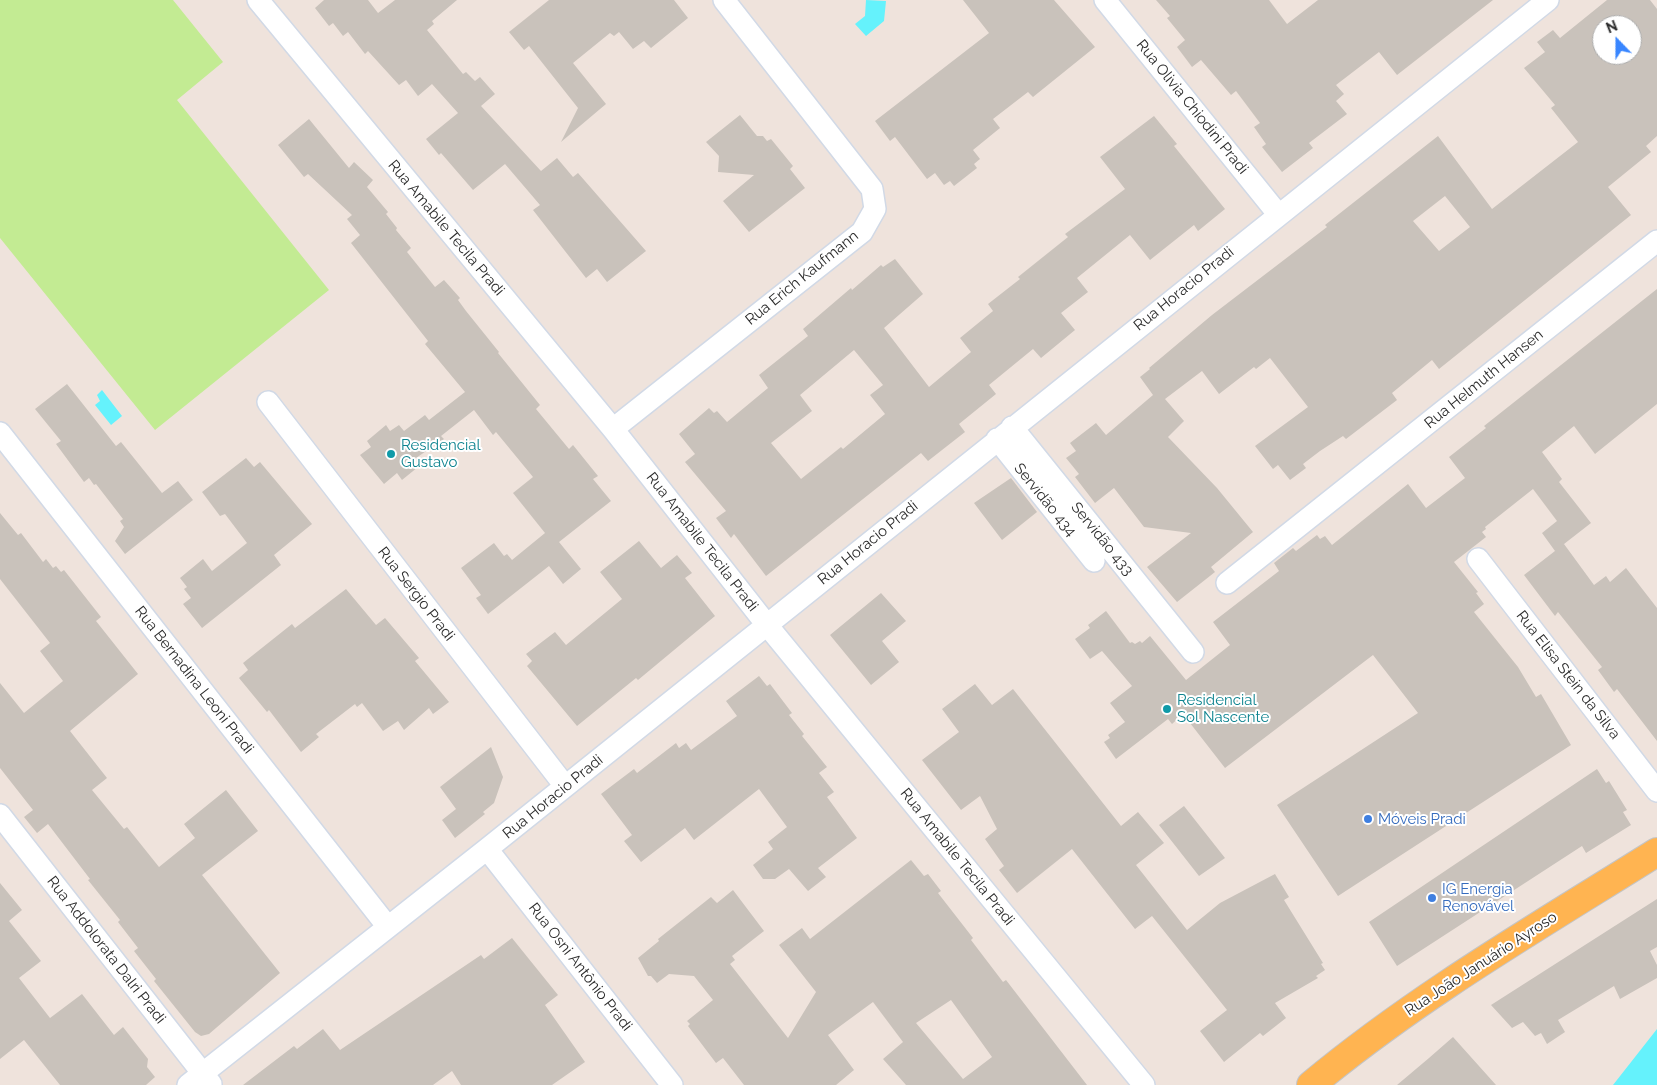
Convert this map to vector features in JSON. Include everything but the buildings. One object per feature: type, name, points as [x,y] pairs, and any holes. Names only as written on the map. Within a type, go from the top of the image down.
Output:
[{"type":"main road","name":"Rua João Januário Ayroso","points":[[1311,1085],[1384,1027],[1434,993],[1657,852]]},
{"type":"street","name":"Rua Amabile Tecila Pradi","points":[[258,0],[613,429],[767,625],[1144,1085]]},
{"type":"street","name":"Rua Erich Kaufmann","points":[[613,429],[862,232],[875,209],[872,188],[724,0]]},
{"type":"street","name":"Rua Olivia Chiodini Pradi","points":[[1105,0],[1278,214]]},
{"type":"street","name":"Rua Horacio Pradi","points":[[201,1081],[388,927],[1548,0]]},
{"type":"street","name":"Rua Helmuth Hansen","points":[[1227,583],[1657,241]]},
{"type":"street","name":"Rua Sergio Pradi","points":[[268,402],[565,786]]},
{"type":"street","name":"Rua Bernadina Leoni Pradi","points":[[0,433],[388,927]]},
{"type":"street","name":"Servidão 434","points":[[1004,433],[1094,561]]},
{"type":"street","name":"Servidão 433","points":[[1004,433],[1193,652]]},
{"type":"street","name":"Rua Elisa Stein da Silva","points":[[1478,559],[1657,792]]},
{"type":"street","name":"Rua Addolorata Dalri Pradi","points":[[1,820],[201,1081]]},
{"type":"street","name":"Rua Osni Antônio Pradi","points":[[488,849],[672,1085]]},
{"type":"green space","points":[[0,0],[173,0],[223,62],[177,100],[329,290],[155,430],[0,238]]},
{"type":"water","points":[[866,0],[886,1],[884,21],[866,36],[855,24],[865,16]]},
{"type":"water","points":[[102,390],[122,416],[111,425],[95,405],[100,401],[97,395]]},
{"type":"water","points":[[1657,1029],[1657,1085],[1613,1085]]},
{"type":"place","name":"Residencial Gustavo","points":[[391,454]]},
{"type":"place","name":"Residencial Sol Nascente","points":[[1167,709]]},
{"type":"place","name":"Móveis Pradi","points":[[1368,819]]},
{"type":"place","name":"IG Energia Renovável","points":[[1432,898]]}]
